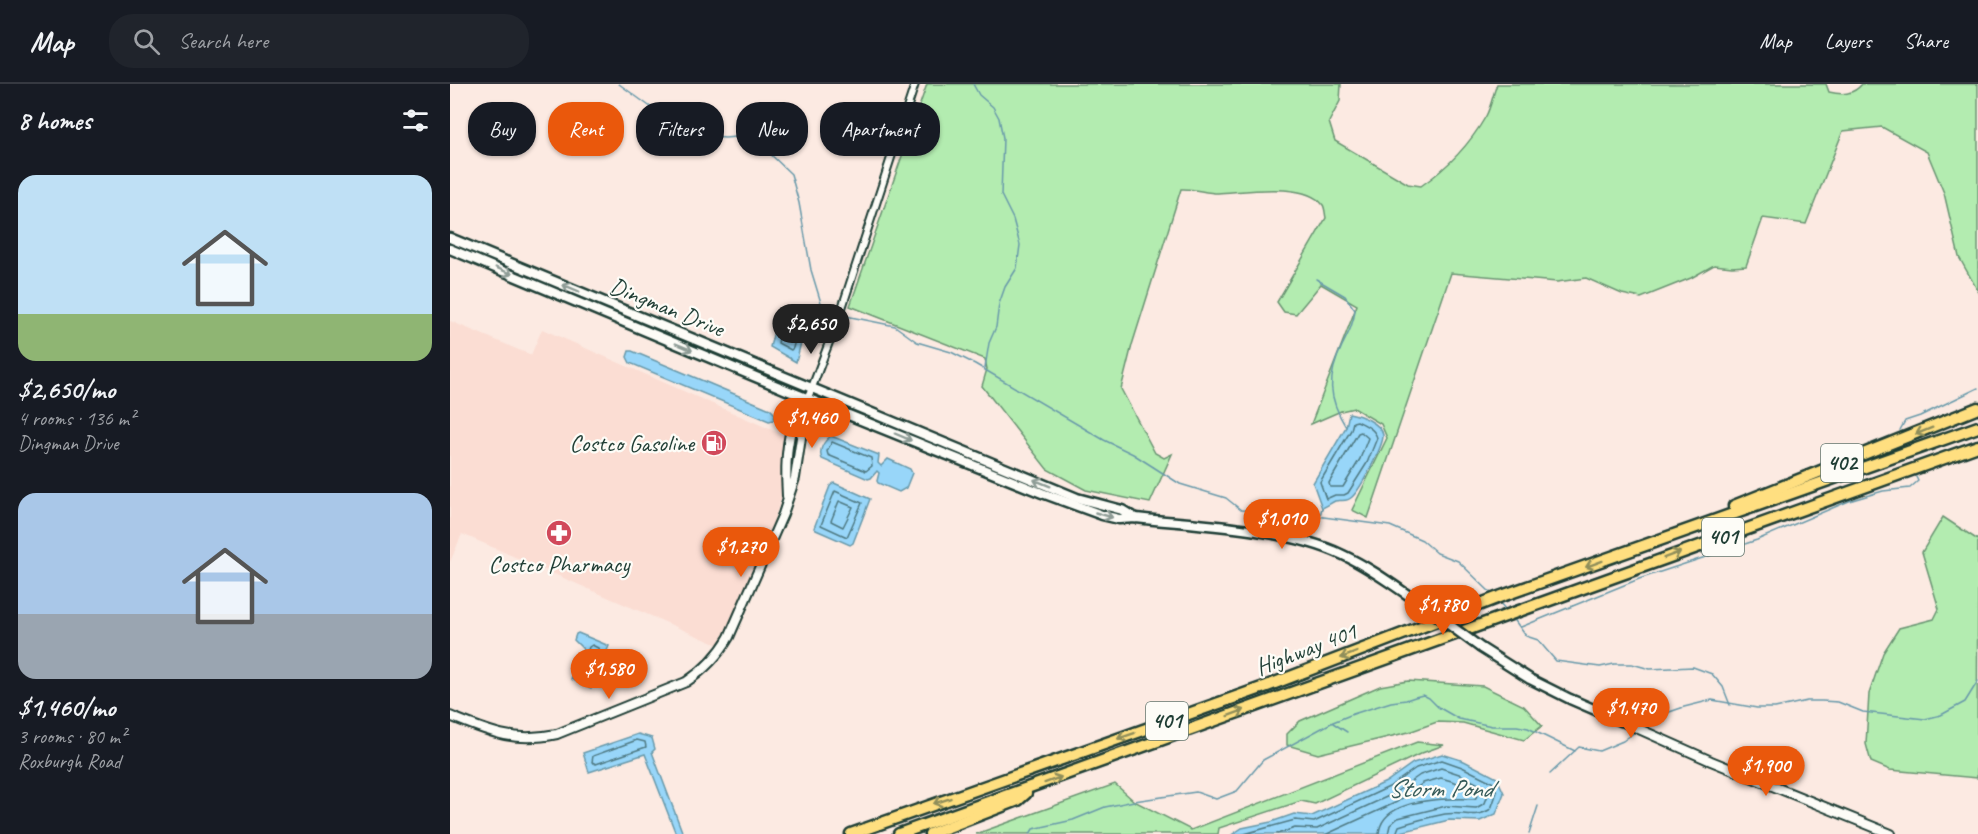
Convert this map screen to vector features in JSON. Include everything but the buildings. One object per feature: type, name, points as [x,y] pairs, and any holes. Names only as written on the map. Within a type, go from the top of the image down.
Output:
[{"type":"highway","name":"402","points":[[1709,523],[1729,509],[1978,408]]},
{"type":"highway","name":"Highway 401","points":[[851,834],[1267,686],[1499,597],[1978,427]]},
{"type":"highway","name":"Highway 401","points":[[899,834],[1978,446]]},
{"type":"highway","points":[[930,834],[1018,800],[1033,787]]},
{"type":"main road","name":"Dingman Drive","points":[[450,238],[1077,498],[1122,510],[1136,518]]},
{"type":"main road","name":"Dingman Drive","points":[[450,249],[789,391],[1102,515],[1119,519],[1136,518],[1236,530],[1306,541],[1343,555],[1421,604],[1481,648],[1530,679],[1621,721]]},
{"type":"street","points":[[450,716],[511,738],[557,735],[686,682],[710,663],[729,637],[783,514],[787,498],[789,441],[801,405],[808,398],[842,308],[915,84]]},
{"type":"street","name":"Dingman Drive","points":[[1621,721],[1891,834]]},
{"type":"shaded area","points":[[450,321],[531,355],[542,329],[786,436],[781,499],[733,619],[718,645],[462,534],[450,562]]},
{"type":"green space","points":[[927,84],[1341,84],[1340,101],[1329,122],[1335,141],[1408,184],[1421,186],[1449,163],[1473,136],[1488,112],[1497,84],[1826,84],[1829,92],[1843,94],[1855,90],[1862,84],[1978,84],[1978,291],[1959,257],[1944,193],[1927,152],[1882,127],[1843,131],[1806,224],[1763,218],[1746,266],[1714,265],[1691,278],[1641,298],[1622,294],[1586,278],[1557,282],[1451,273],[1368,518],[1352,510],[1387,438],[1381,424],[1354,408],[1311,424],[1357,305],[1321,284],[1296,314],[1284,312],[1277,302],[1326,218],[1323,205],[1303,193],[1288,190],[1218,193],[1181,189],[1132,345],[1121,389],[1155,453],[1164,458],[1172,454],[1150,503],[1086,490],[1047,469],[982,386],[987,369],[985,359],[850,306],[902,156],[940,156],[940,102],[921,102]]},
{"type":"green space","points":[[1943,517],[1978,540],[1977,778],[1890,770],[1871,762],[1866,744],[1869,694],[1883,653],[1899,628],[1934,619],[1939,609],[1922,552]]},
{"type":"green space","points":[[1408,681],[1483,686],[1524,706],[1542,726],[1524,740],[1463,723],[1437,722],[1409,732],[1318,754],[1287,745],[1287,734],[1300,721],[1380,686]]},
{"type":"green space","points":[[1417,742],[1444,745],[1422,753],[1315,804],[1301,801],[1219,828],[1218,834],[976,834],[1115,784],[1134,801],[1191,830]]},
{"type":"water","points":[[783,313],[791,314],[805,327],[796,362],[770,347],[775,327]]},
{"type":"water","points":[[629,351],[770,409],[775,414],[774,420],[769,421],[630,363],[627,357]]},
{"type":"water","points":[[1349,413],[1364,418],[1378,427],[1383,435],[1380,448],[1352,497],[1335,501],[1322,508],[1313,483],[1346,427]]},
{"type":"water","points":[[831,436],[879,455],[878,463],[881,466],[888,459],[910,469],[912,473],[906,488],[899,492],[878,483],[879,473],[877,471],[868,479],[822,459],[822,446]]},
{"type":"water","points":[[834,483],[870,499],[853,543],[850,545],[814,528],[830,486]]},
{"type":"water","points":[[578,633],[609,646],[591,688],[571,679],[583,649],[574,640]]},
{"type":"water","points":[[638,734],[652,738],[655,749],[652,752],[683,834],[676,834],[645,754],[589,772],[583,753]]},
{"type":"water","name":"Storm Pond","points":[[1442,754],[1464,761],[1497,778],[1504,793],[1496,814],[1480,821],[1449,820],[1393,834],[1233,834],[1242,828],[1294,814],[1312,816],[1386,782],[1413,763]]},
{"type":"waterway","points":[[619,84],[652,108],[669,126],[681,126],[692,135],[725,138],[746,136],[763,147],[791,174],[799,203],[811,270],[822,306],[837,313]]},
{"type":"waterway","points":[[973,84],[979,95],[993,107],[999,118],[1003,138],[1001,195],[1013,219],[1020,245],[1017,268],[1005,287],[999,304],[996,327],[989,343],[985,368]]},
{"type":"waterway","points":[[1316,279],[1345,296],[1355,310],[1352,324],[1337,357],[1332,378],[1333,397],[1346,427]]},
{"type":"waterway","points":[[841,315],[895,326],[917,342],[951,352],[1104,440],[1133,454],[1180,484],[1226,498],[1241,510],[1294,513],[1390,526],[1422,540],[1437,553],[1458,561],[1492,594]]},
{"type":"waterway","points":[[1900,430],[1905,421],[1978,388]]},
{"type":"waterway","points":[[1521,627],[1639,579],[1757,540],[1849,501],[1883,491],[1910,488],[1918,481],[1916,477]]},
{"type":"waterway","points":[[1319,519],[1322,508]]},
{"type":"waterway","points":[[1499,602],[1506,610]]},
{"type":"waterway","points":[[1513,618],[1526,636],[1538,640],[1556,661],[1600,667],[1614,664],[1632,664],[1650,669],[1693,667],[1712,674],[1723,687],[1730,705]]},
{"type":"waterway","points":[[1642,727],[1655,717],[1712,700],[1757,708],[1775,708],[1807,701],[1838,702],[1863,712],[1925,719],[1941,715],[1965,702],[1978,681]]},
{"type":"waterway","points":[[1030,834],[1033,829],[1073,820],[1105,807],[1134,801],[1196,792],[1216,799],[1237,791],[1263,760],[1333,722],[1391,702],[1423,695],[1459,719],[1492,726],[1528,728],[1575,751]]},
{"type":"waterway","points":[[1333,723],[1347,732]]},
{"type":"waterway","points":[[1550,774],[1579,747],[1599,751],[1623,741],[1635,732]]},
{"type":"waterway","points":[[1529,834],[1538,806]]},
{"type":"place","name":"Costco Gasoline","points":[[714,443]]},
{"type":"place","name":"Costco Pharmacy","points":[[559,533]]}]
